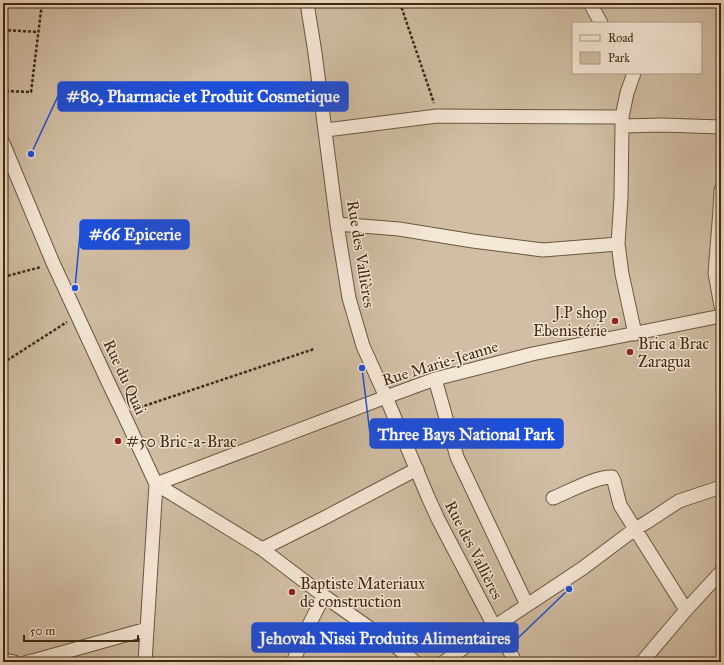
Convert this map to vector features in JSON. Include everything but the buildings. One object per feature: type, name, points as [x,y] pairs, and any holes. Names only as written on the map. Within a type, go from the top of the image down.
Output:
[{"type":"street","name":"Rue des Vallières","points":[[307,3],[326,130],[337,224],[348,298],[363,346],[438,519],[514,662]]},
{"type":"street","points":[[590,3],[600,22]]},
{"type":"street","points":[[634,74],[627,93],[622,121],[621,198],[618,244],[635,334]]},
{"type":"street","points":[[326,130],[437,116],[622,121],[662,126],[721,127]]},
{"type":"street","name":"Rue du Quai","points":[[3,143],[53,263],[156,484],[145,662]]},
{"type":"street","points":[[721,190],[715,274],[721,306]]},
{"type":"street","points":[[337,224],[399,229],[543,250],[618,244]]},
{"type":"street","name":"Rue Marie-Jeanne","points":[[156,484],[435,379],[532,354],[721,316]]},
{"type":"street","points":[[435,379],[457,457],[527,605]]},
{"type":"street","points":[[262,549],[417,469]]},
{"type":"street","points":[[553,498],[597,479],[612,477],[620,504],[686,610]]},
{"type":"street","points":[[156,484],[262,549],[415,662]]},
{"type":"street","points":[[444,662],[495,626],[583,568],[635,529],[679,501],[721,487]]},
{"type":"street","points":[[648,660],[686,610],[721,572]]},
{"type":"street","points":[[292,662],[314,613],[324,596]]},
{"type":"street","points":[[27,662],[147,629]]},
{"type":"street","points":[[3,660],[14,662]]},
{"type":"path","points":[[6,91],[31,92],[42,3]]},
{"type":"path","points":[[400,3],[437,116]]},
{"type":"path","points":[[3,30],[38,32]]},
{"type":"path","points":[[3,278],[53,263]]},
{"type":"path","points":[[3,363],[77,315]]},
{"type":"path","points":[[123,413],[314,350]]},
{"type":"green space","points":[[3,3],[721,3],[721,662],[3,662]]},
{"type":"place","name":"#80, Pharmacie et Produit Cosmetique","points":[[31,154]]},
{"type":"place","name":"#66 Epicerie","points":[[75,288]]},
{"type":"place","name":"J.P shop Ebenistérie","points":[[615,321]]},
{"type":"place","name":"Bric a Brac Zaragua","points":[[630,352]]},
{"type":"place","name":"Three Bays National Park","points":[[362,368]]},
{"type":"place","name":"#50 Bric-a-Brac","points":[[118,441]]},
{"type":"place","name":"Jehovah Nissi Produits Alimentaires","points":[[569,589]]},
{"type":"place","name":"Baptiste Materiaux de construction","points":[[292,592]]}]
